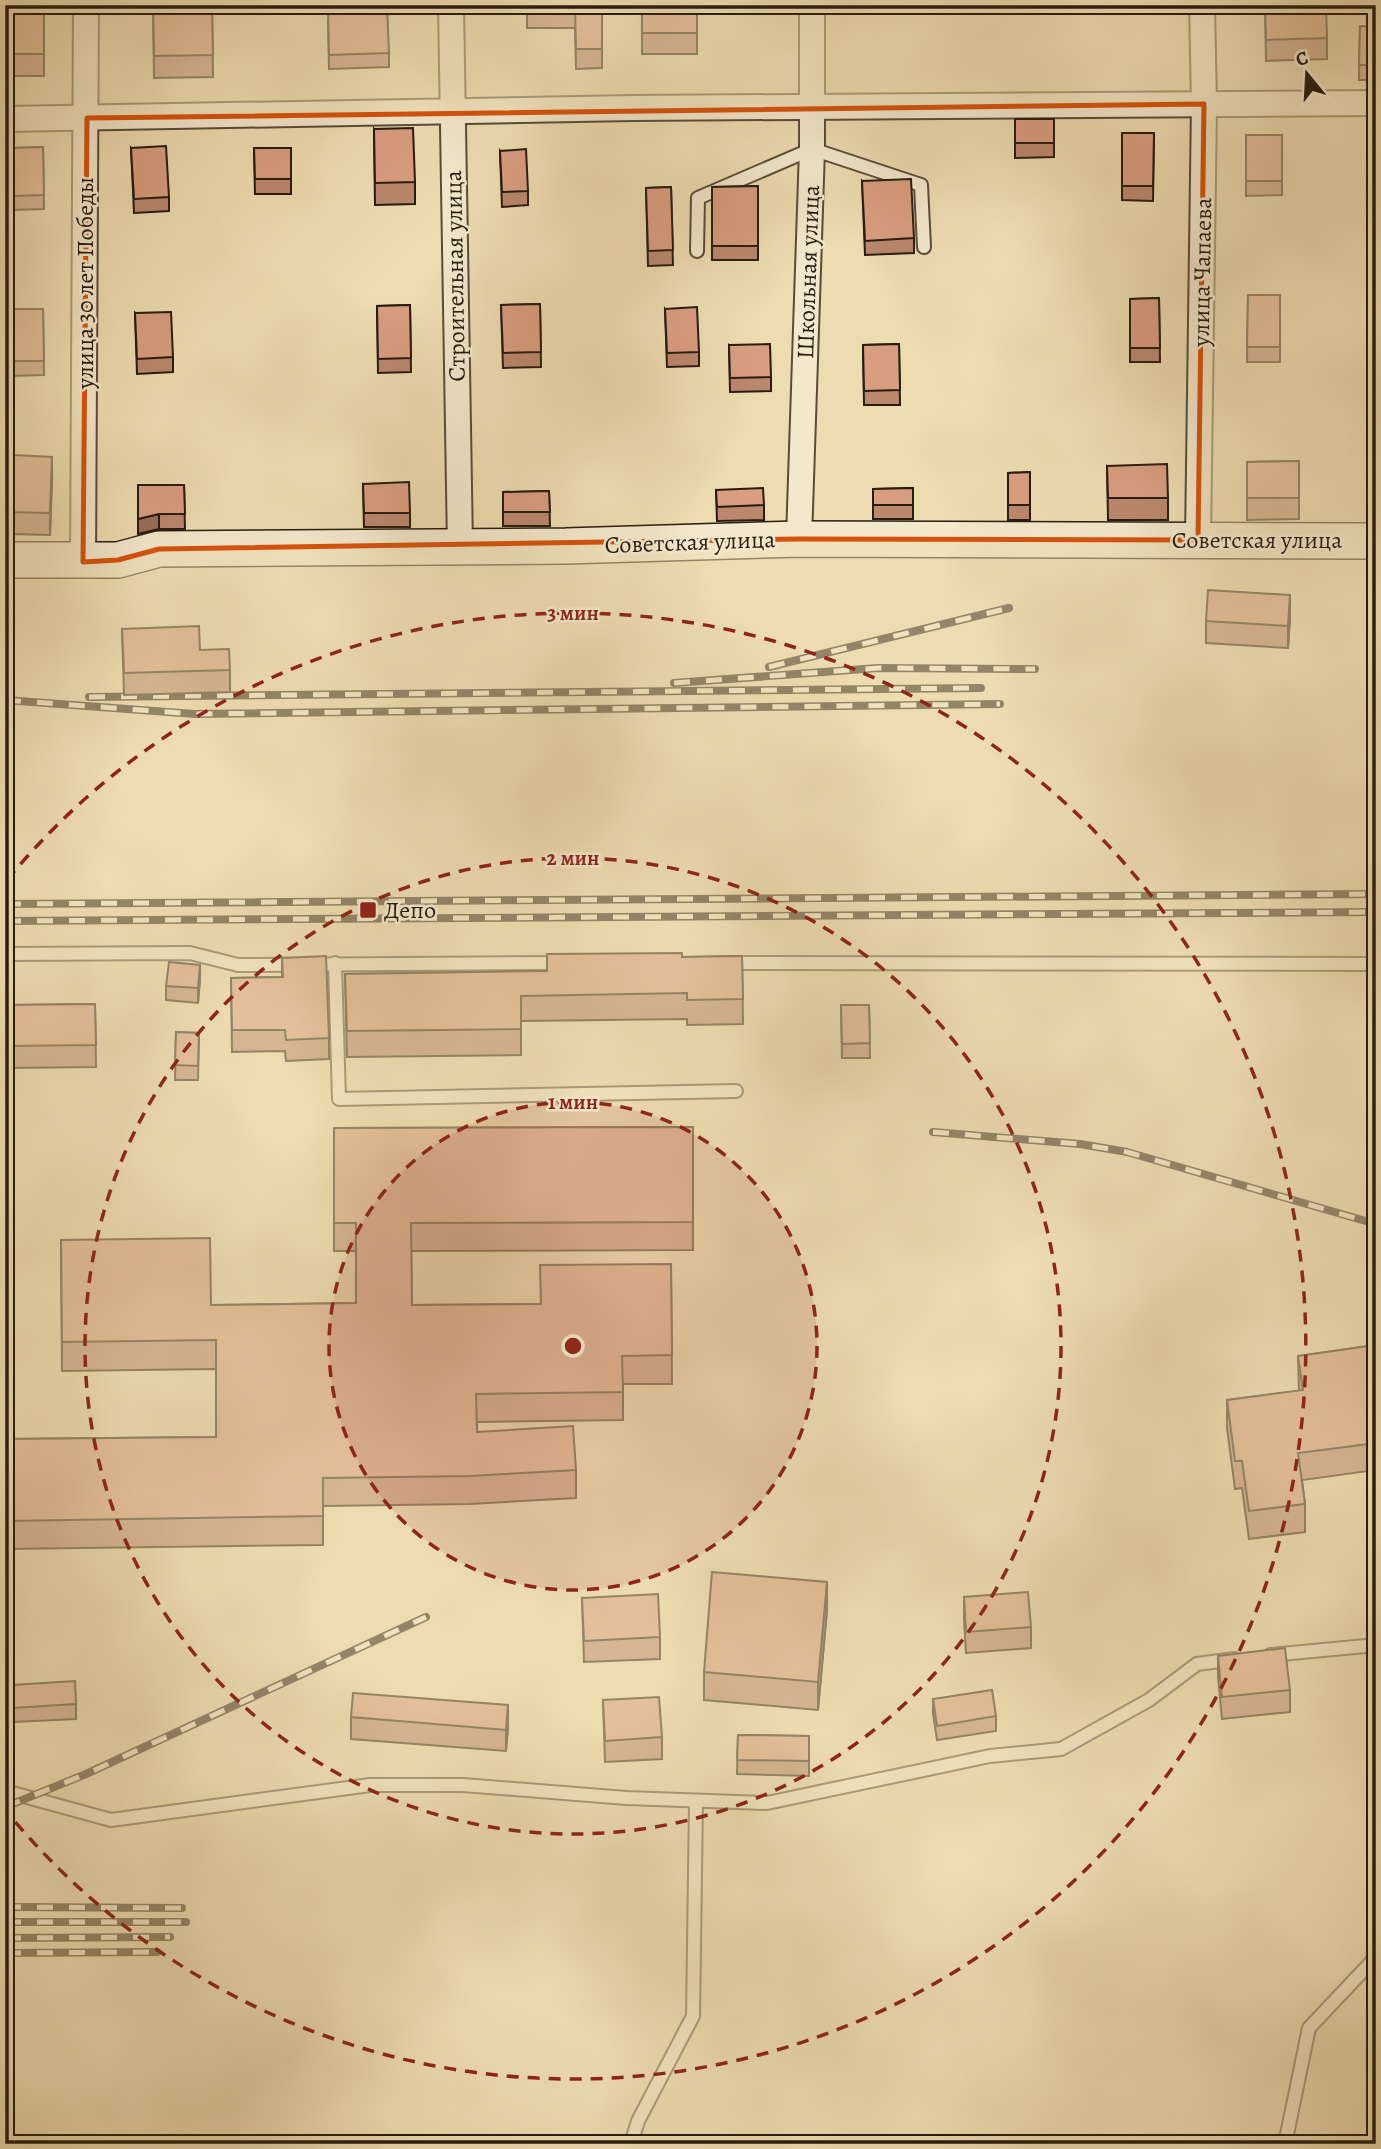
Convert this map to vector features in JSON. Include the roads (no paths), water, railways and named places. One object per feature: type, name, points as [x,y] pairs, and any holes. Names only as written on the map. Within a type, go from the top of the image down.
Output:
[{"type":"street","name":"улица 30 лет Победы","points":[[83,562],[86,5]]},
{"type":"street","name":"Строительная улица","points":[[451,5],[460,547]]},
{"type":"street","name":"Школьная улица","points":[[799,539],[812,149],[811,5]]},
{"type":"street","name":"улица Чапаева","points":[[1198,540],[1204,104],[1202,5]]},
{"type":"street","points":[[5,119],[451,111],[1376,103]]},
{"type":"street","name":"Советская улица","points":[[5,560],[118,560],[159,549],[460,547],[799,539],[1376,541]]},
{"type":"lane","points":[[357,9],[439,5]]},
{"type":"lane","points":[[697,251],[698,198],[812,149],[921,185],[924,247]]},
{"type":"lane","points":[[5,954],[190,953],[238,965],[571,963]]},
{"type":"lane","points":[[335,963],[339,1099],[736,1091]]},
{"type":"lane","points":[[710,964],[1376,964]]},
{"type":"lane","points":[[5,1791],[111,1820],[370,1785],[463,1785],[696,1801],[768,1803],[990,1756],[1061,1749],[1149,1700],[1197,1664],[1376,1645]]},
{"type":"lane","points":[[631,2144],[638,2121],[693,2016],[696,1801]]},
{"type":"lane","points":[[1285,2144],[1309,2028],[1376,1957]]},
{"type":"railway","points":[[769,667],[1009,608]]},
{"type":"railway","points":[[674,683],[878,668],[1035,669]]},
{"type":"railway","points":[[89,697],[981,688]]},
{"type":"railway","points":[[5,700],[195,714],[1000,704]]},
{"type":"railway","points":[[5,904],[1376,894]]},
{"type":"railway","points":[[5,921],[1376,912]]},
{"type":"railway","points":[[933,1132],[1080,1144],[1127,1152],[1376,1224]]},
{"type":"railway","points":[[5,1807],[86,1774],[426,1617]]},
{"type":"railway","points":[[5,1907],[182,1908]]},
{"type":"railway","points":[[5,1922],[186,1922]]},
{"type":"railway","points":[[5,1938],[170,1937]]},
{"type":"railway","points":[[5,1953],[157,1952]]},
{"type":"place","name":"Депо","points":[[368,910]]}]
